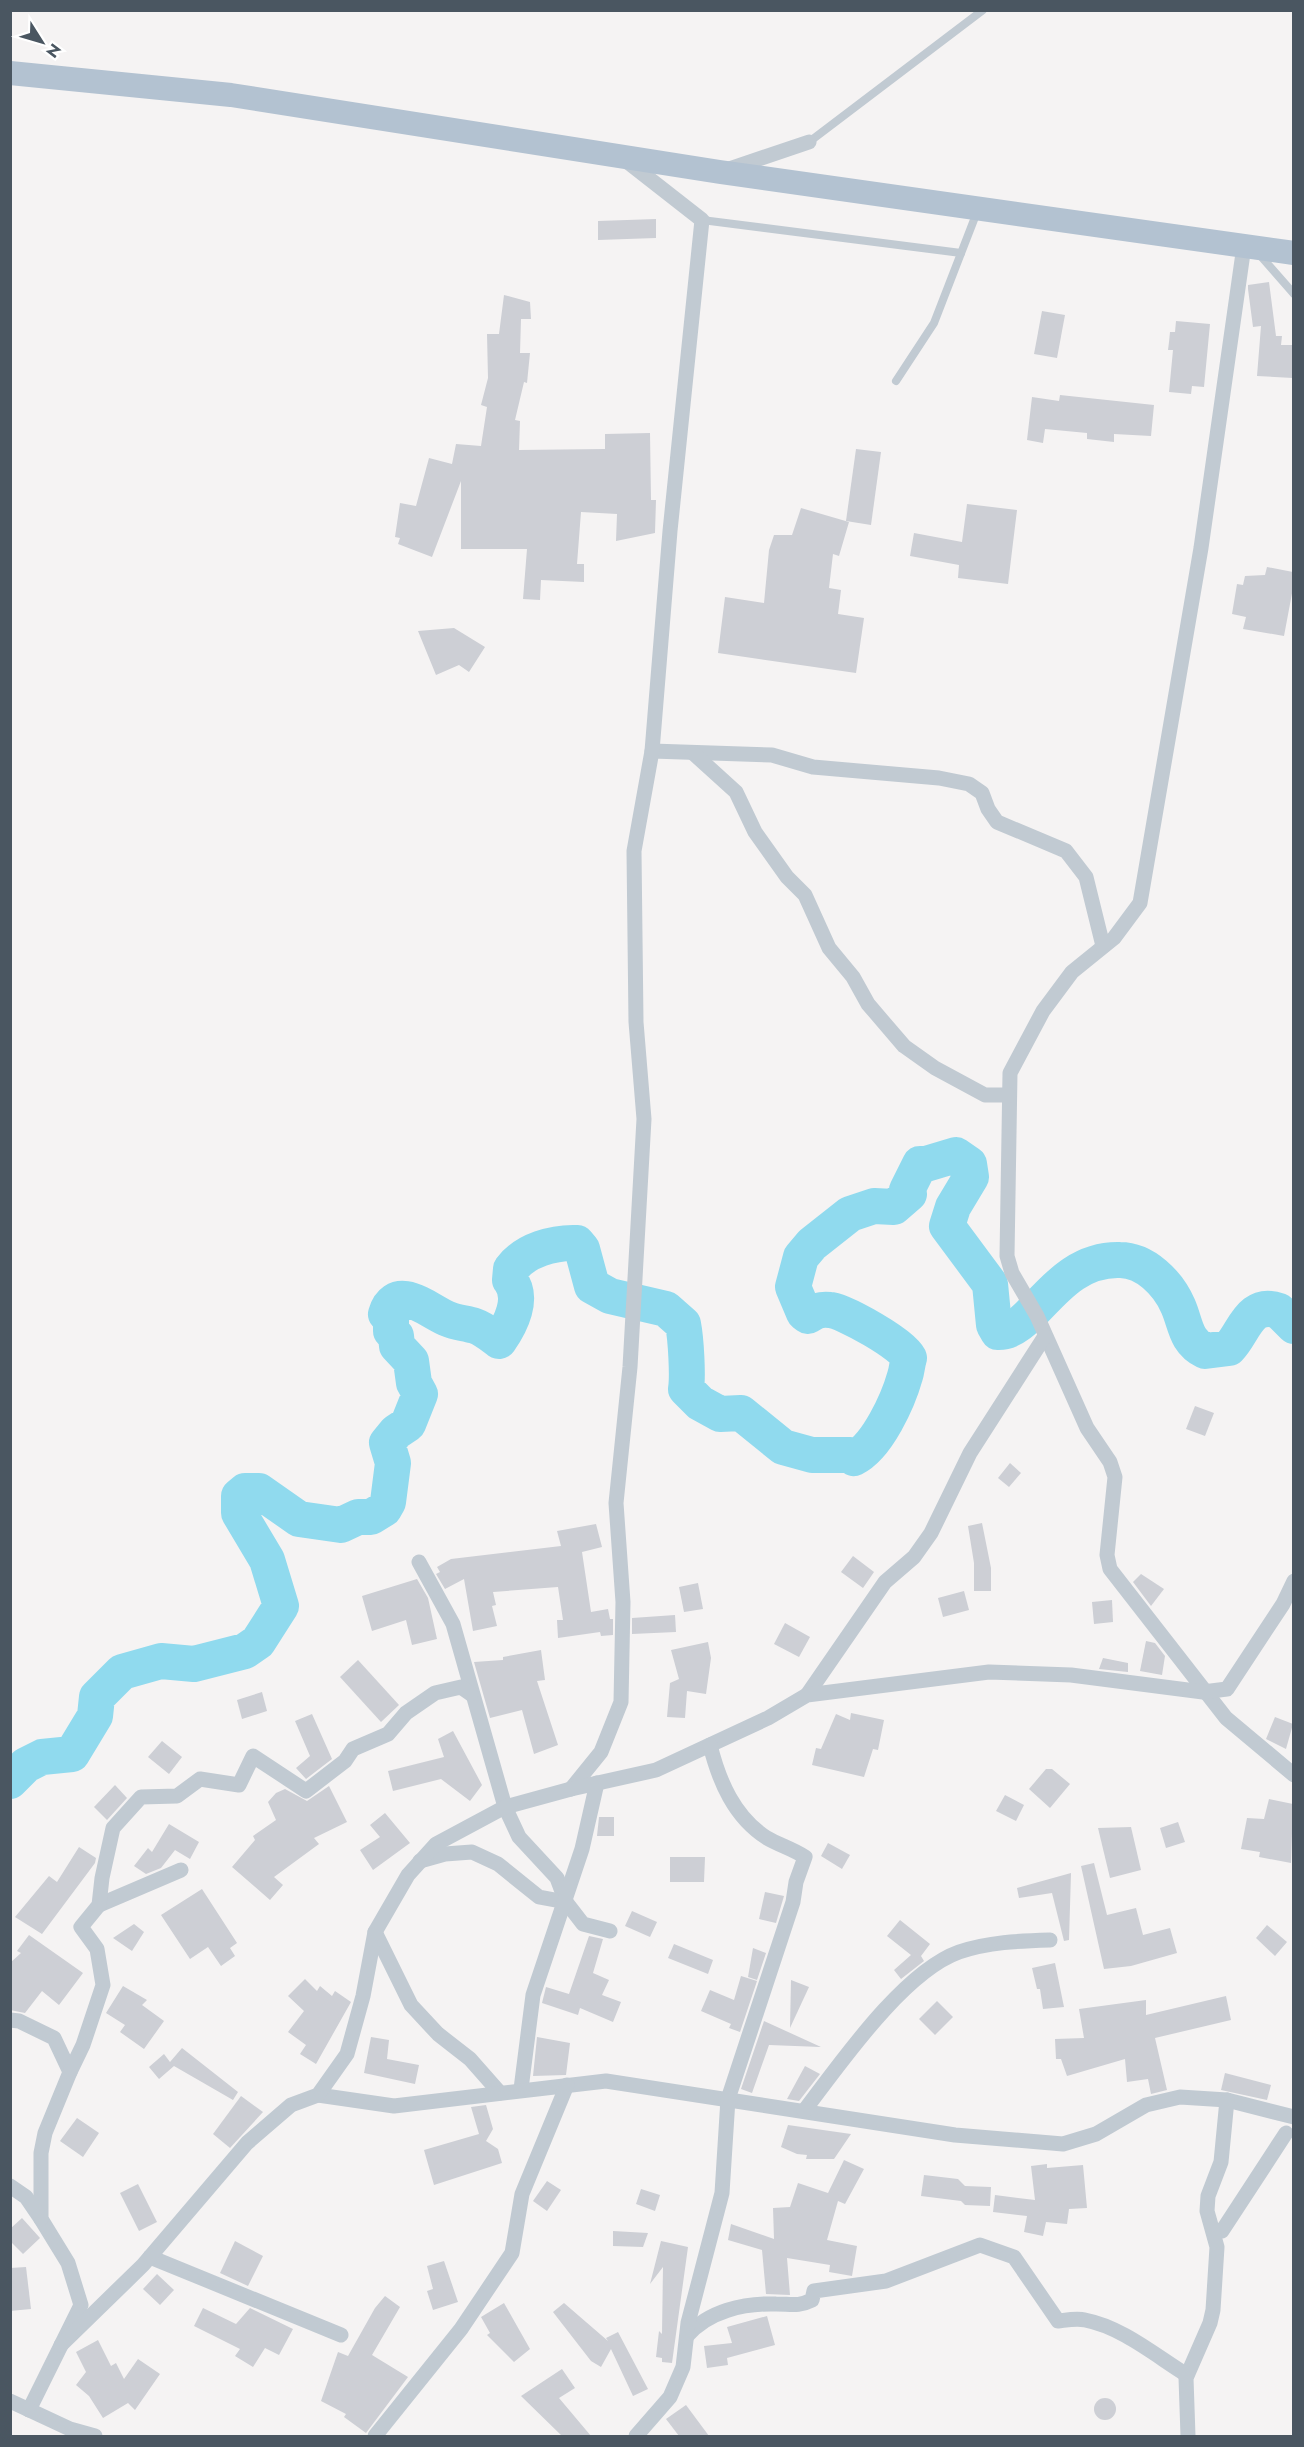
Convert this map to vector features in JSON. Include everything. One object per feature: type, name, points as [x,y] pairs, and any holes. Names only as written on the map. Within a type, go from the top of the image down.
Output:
[{"type":"main road","points":[[10,73],[231,95],[720,172],[1293,253]]},
{"type":"street","points":[[720,172],[809,142]]},
{"type":"street","points":[[571,1789],[601,1752],[621,1702],[624,1602],[616,1503],[633,1311],[644,1119],[636,1022],[634,850],[652,751],[670,531],[702,220],[620,155]]},
{"type":"street","points":[[1248,246],[1201,548],[1140,903],[1114,938],[1072,972],[1043,1011],[1010,1073],[1007,1256],[1012,1273],[1034,1310],[1087,1428],[1110,1462],[1115,1477],[1107,1555],[1110,1569],[1203,1692],[1226,1718],[1293,1775]]},
{"type":"street","points":[[652,751],[772,755],[813,767],[928,777],[969,784],[982,794],[998,822],[1066,850],[1086,877],[1103,946]]},
{"type":"street","points":[[693,753],[736,792],[755,832],[787,878],[805,895],[829,948],[853,977],[868,1004],[904,1046],[934,1068],[985,1095],[1010,1095]]},
{"type":"street","points":[[807,1695],[885,1582],[914,1557],[932,1533],[970,1453],[1045,1336]]},
{"type":"street","points":[[419,1562],[453,1624],[505,1808],[519,1837],[557,1878],[566,1902],[583,1924],[610,1931]]},
{"type":"street","points":[[318,2095],[347,2054],[363,1996],[375,1932],[408,1875],[436,1844],[505,1808],[571,1789],[656,1770],[768,1718],[807,1695],[989,1672],[1071,1675],[1203,1692],[1227,1689],[1283,1604],[1293,1581]]},
{"type":"street","points":[[99,1905],[102,1878],[113,1828],[141,1797],[177,1796],[200,1779],[239,1785],[253,1756],[306,1791],[345,1761],[353,1749],[388,1734],[406,1713],[435,1693],[461,1687],[471,1694]]},
{"type":"street","points":[[636,2436],[670,2397],[683,2367],[687,2336],[722,2193],[728,2099],[793,1902],[796,1882],[805,1857],[767,1838],[740,1816],[717,1775],[710,1745]]},
{"type":"street","points":[[521,2089],[533,1995],[582,1849],[597,1783]]},
{"type":"street","points":[[420,1861],[445,1854],[472,1852],[498,1864],[538,1896],[566,1902]]},
{"type":"street","points":[[41,2219],[41,2153],[45,2133],[83,2045],[103,1985],[97,1949],[81,1928],[99,1905],[181,1870]]},
{"type":"street","points":[[375,1932],[411,2005],[438,2034],[470,2059],[500,2093]]},
{"type":"street","points":[[804,2111],[861,2037],[892,2002],[929,1970],[957,1953],[1001,1941],[1050,1940]]},
{"type":"street","points":[[10,2020],[19,2021],[54,2038],[70,2072]]},
{"type":"street","points":[[61,2345],[150,2257],[247,2143],[291,2105],[318,2095],[393,2106],[521,2089],[606,2081],[955,2135],[1063,2144],[1096,2134],[1146,2105],[1180,2097],[1227,2100],[1293,2117]]},
{"type":"street","points":[[375,2436],[461,2329],[512,2253],[522,2194],[567,2085]]},
{"type":"street","points":[[1188,2436],[1187,2375],[1210,2324],[1213,2310],[1213,2278],[1217,2262],[1214,2230],[1208,2211],[1208,2196],[1221,2162],[1227,2100]]},
{"type":"street","points":[[1214,2230],[1222,2231],[1290,2136],[1270,2111]]},
{"type":"street","points":[[10,2186],[26,2198],[68,2263],[81,2304],[29,2410]]},
{"type":"street","points":[[687,2336],[696,2326],[728,2311],[761,2304],[798,2307],[812,2300],[814,2291],[886,2281],[980,2245],[1014,2258],[1058,2321],[1083,2320],[1100,2324],[1167,2360],[1187,2375]]},
{"type":"street","points":[[150,2257],[341,2335]]},
{"type":"street","points":[[10,2401],[70,2433],[95,2436]]},
{"type":"lane","points":[[809,142],[983,10]]},
{"type":"lane","points":[[896,381],[934,323],[979,208]]},
{"type":"lane","points":[[702,220],[961,253]]},
{"type":"lane","points":[[1248,246],[1293,294]]},
{"type":"building","points":[[656,219],[656,238],[598,240],[598,221]]},
{"type":"building","points":[[1269,282],[1276,336],[1282,336],[1281,345],[1293,345],[1293,378],[1257,376],[1261,326],[1253,327],[1248,285]]},
{"type":"building","points":[[504,295],[530,302],[531,319],[521,319],[520,353],[530,353],[527,383],[524,382],[515,420],[520,421],[519,450],[605,449],[605,434],[650,433],[651,500],[656,500],[655,533],[616,541],[617,514],[581,512],[577,564],[584,564],[584,582],[541,580],[540,600],[523,599],[527,549],[461,549],[461,481],[432,557],[398,544],[400,538],[395,537],[400,503],[416,506],[429,458],[452,464],[456,444],[481,446],[487,407],[481,405],[488,378],[487,334],[499,334]]},
{"type":"building","points":[[1042,311],[1065,315],[1057,358],[1034,354]]},
{"type":"building","points":[[1176,321],[1210,324],[1204,387],[1192,386],[1191,394],[1169,392],[1173,350],[1168,350],[1170,332],[1175,332]]},
{"type":"building","points":[[1060,395],[1154,405],[1151,436],[1114,434],[1114,442],[1087,439],[1087,433],[1045,429],[1043,443],[1027,440],[1032,397],[1059,401]]},
{"type":"building","points":[[856,449],[881,452],[871,525],[846,521]]},
{"type":"building","points":[[967,504],[1017,510],[1008,584],[958,578],[959,565],[910,556],[914,533],[962,542]]},
{"type":"building","points":[[801,508],[849,522],[839,556],[833,554],[829,588],[841,590],[838,614],[864,618],[856,673],[718,653],[725,597],[764,603],[769,550],[774,535],[792,535]]},
{"type":"building","points":[[1267,567],[1293,572],[1293,588],[1284,636],[1243,629],[1246,617],[1232,614],[1237,584],[1243,585],[1245,576],[1265,575]]},
{"type":"building","points":[[454,628],[485,647],[469,672],[459,665],[436,675],[418,631]]},
{"type":"building","points":[[1195,1406],[1214,1413],[1205,1436],[1186,1429]]},
{"type":"building","points":[[1010,1463],[1021,1473],[1009,1487],[998,1478]]},
{"type":"building","points":[[982,1523],[991,1568],[991,1591],[974,1591],[974,1563],[968,1526]]},
{"type":"building","points":[[596,1524],[602,1547],[582,1552],[591,1612],[608,1609],[610,1619],[613,1619],[613,1635],[601,1636],[600,1632],[558,1638],[557,1620],[563,1620],[558,1587],[493,1592],[496,1605],[492,1606],[497,1626],[473,1631],[464,1579],[445,1589],[436,1574],[440,1572],[437,1567],[451,1559],[561,1546],[557,1531]]},
{"type":"building","points":[[853,1556],[874,1572],[863,1588],[841,1572]]},
{"type":"building","points":[[1141,1574],[1164,1589],[1151,1606],[1133,1582]]},
{"type":"building","points":[[417,1579],[428,1598],[437,1639],[412,1645],[406,1620],[372,1631],[362,1596]]},
{"type":"building","points":[[698,1583],[703,1609],[684,1612],[679,1587]]},
{"type":"building","points":[[964,1591],[969,1610],[943,1617],[938,1598]]},
{"type":"building","points":[[1112,1600],[1113,1622],[1094,1624],[1092,1602]]},
{"type":"building","points":[[675,1615],[676,1632],[632,1634],[632,1618]]},
{"type":"building","points":[[785,1623],[810,1637],[799,1657],[774,1644]]},
{"type":"building","points":[[1146,1641],[1155,1643],[1165,1656],[1162,1675],[1140,1671]]},
{"type":"building","points":[[708,1642],[711,1658],[706,1694],[687,1691],[685,1718],[667,1717],[670,1683],[679,1679],[671,1650]]},
{"type":"building","points":[[541,1650],[545,1680],[537,1681],[558,1745],[534,1754],[522,1710],[490,1718],[474,1662],[503,1660],[503,1657]]},
{"type":"building","points":[[1103,1658],[1128,1663],[1128,1672],[1099,1669]]},
{"type":"building","points":[[358,1660],[399,1705],[381,1722],[340,1677]]},
{"type":"building","points":[[262,1692],[267,1711],[242,1719],[237,1700]]},
{"type":"building","points":[[851,1713],[884,1720],[878,1750],[873,1749],[864,1777],[812,1765],[816,1748],[821,1749],[836,1714],[850,1720]]},
{"type":"building","points":[[312,1714],[332,1759],[306,1779],[296,1768],[310,1756],[295,1721]]},
{"type":"building","points":[[1275,1717],[1293,1724],[1286,1749],[1266,1739]]},
{"type":"building","points":[[453,1731],[482,1785],[470,1801],[441,1779],[393,1791],[388,1771],[444,1757],[438,1739]]},
{"type":"building","points":[[162,1741],[182,1757],[169,1774],[148,1757]]},
{"type":"building","points":[[1046,1769],[1052,1769],[1070,1784],[1050,1808],[1029,1789]]},
{"type":"building","points":[[115,1785],[127,1798],[107,1820],[94,1807]]},
{"type":"building","points":[[329,1786],[347,1822],[314,1838],[319,1844],[274,1877],[283,1885],[270,1900],[232,1867],[255,1840],[253,1836],[276,1820],[268,1802],[276,1793],[285,1789],[307,1801]]},
{"type":"building","points":[[1005,1795],[1024,1805],[1016,1821],[996,1811]]},
{"type":"building","points":[[1269,1799],[1293,1804],[1291,1863],[1259,1857],[1260,1852],[1241,1849],[1247,1818],[1264,1819]]},
{"type":"building","points":[[385,1813],[410,1843],[373,1870],[360,1850],[380,1837],[370,1825]]},
{"type":"building","points":[[599,1817],[614,1817],[614,1836],[597,1836]]},
{"type":"building","points":[[1178,1822],[1185,1842],[1166,1848],[1160,1828]]},
{"type":"building","points":[[169,1824],[199,1842],[190,1859],[175,1850],[161,1868],[146,1874],[134,1866],[148,1848],[152,1852]]},
{"type":"building","points":[[1131,1827],[1141,1870],[1110,1878],[1098,1828]]},
{"type":"building","points":[[828,1843],[850,1855],[842,1869],[821,1856]]},
{"type":"building","points":[[79,1847],[96,1858],[95,1863],[42,1934],[15,1917],[49,1876],[57,1882]]},
{"type":"building","points":[[670,1857],[705,1857],[704,1882],[670,1882]]},
{"type":"building","points":[[1094,1863],[1107,1915],[1136,1908],[1143,1935],[1170,1928],[1177,1953],[1131,1966],[1104,1969],[1081,1866]]},
{"type":"building","points":[[1071,1873],[1069,1940],[1064,1941],[1052,1893],[1019,1898],[1017,1888]]},
{"type":"building","points":[[202,1889],[237,1943],[230,1948],[235,1956],[221,1966],[208,1947],[190,1959],[161,1915]]},
{"type":"building","points":[[765,1892],[784,1896],[776,1923],[759,1919]]},
{"type":"building","points":[[632,1911],[657,1922],[650,1937],[625,1926]]},
{"type":"building","points":[[900,1920],[930,1944],[921,1956],[924,1961],[901,1979],[894,1970],[911,1955],[887,1936]]},
{"type":"building","points":[[134,1924],[144,1932],[132,1951],[113,1938]]},
{"type":"building","points":[[1267,1925],[1287,1942],[1275,1956],[1256,1938]]},
{"type":"building","points":[[29,1935],[83,1973],[59,2005],[42,1991],[25,2013],[10,2010],[10,1963],[21,1953],[17,1951]]},
{"type":"building","points":[[589,1936],[603,1939],[593,1973],[609,1980],[602,1995],[621,2002],[613,2022],[580,2008],[578,2015],[542,2003],[546,1987],[569,1994]]},
{"type":"building","points":[[674,1944],[713,1960],[708,1974],[668,1958]]},
{"type":"building","points":[[753,1948],[766,1953],[757,1980],[748,1977]]},
{"type":"building","points":[[1055,1963],[1064,2007],[1043,2009],[1040,1989],[1037,1989],[1032,1968]]},
{"type":"building","points":[[741,1976],[757,1981],[740,2032],[729,2028],[731,2024],[701,2011],[710,1990],[734,2000]]},
{"type":"building","points":[[305,1979],[317,1991],[320,1986],[332,1996],[335,1991],[351,2002],[316,2064],[300,2054],[306,2045],[288,2032],[304,2011],[288,1996]]},
{"type":"building","points":[[791,1980],[809,1987],[790,2028]]},
{"type":"building","points":[[123,1986],[147,2000],[142,2005],[164,2021],[144,2049],[120,2032],[125,2025],[106,2013]]},
{"type":"building","points":[[1226,1996],[1231,2020],[1155,2038],[1167,2090],[1151,2094],[1148,2079],[1127,2082],[1125,2059],[1067,2076],[1061,2059],[1056,2059],[1055,2039],[1084,2038],[1079,2009],[1146,2000],[1146,2015]]},
{"type":"building","points":[[937,2001],[953,2017],[935,2035],[919,2019]]},
{"type":"building","points":[[764,2021],[821,2047],[769,2045],[752,2093],[741,2089]]},
{"type":"building","points":[[371,2037],[389,2040],[387,2059],[419,2065],[415,2084],[364,2073]]},
{"type":"building","points":[[537,2037],[570,2043],[566,2075],[533,2076]]},
{"type":"building","points":[[182,2048],[238,2092],[233,2100],[174,2066],[159,2079],[149,2067],[164,2054],[170,2062]]},
{"type":"building","points":[[805,2066],[820,2074],[799,2101],[787,2099]]},
{"type":"building","points":[[1225,2073],[1271,2085],[1267,2100],[1221,2090]]},
{"type":"building","points":[[241,2096],[263,2112],[230,2148],[213,2134]]},
{"type":"building","points":[[486,2105],[493,2129],[486,2141],[498,2149],[502,2163],[434,2185],[424,2150],[479,2134],[471,2107]]},
{"type":"building","points":[[77,2118],[99,2133],[83,2157],[60,2141]]},
{"type":"building","points":[[788,2125],[851,2134],[834,2159],[806,2159],[807,2155],[797,2154],[781,2147]]},
{"type":"building","points":[[844,2160],[864,2169],[845,2204],[838,2201],[827,2240],[857,2246],[852,2276],[829,2272],[830,2265],[787,2258],[790,2295],[766,2294],[762,2250],[728,2240],[731,2224],[774,2239],[773,2208],[790,2207],[798,2183],[828,2193]]},
{"type":"building","points":[[1047,2164],[1047,2168],[1083,2165],[1087,2208],[1069,2209],[1067,2224],[1046,2222],[1043,2236],[1024,2232],[1027,2216],[993,2212],[995,2195],[1035,2200],[1031,2166]]},
{"type":"building","points":[[924,2175],[958,2179],[965,2186],[991,2187],[990,2206],[965,2205],[961,2201],[921,2196]]},
{"type":"building","points":[[547,2181],[561,2190],[547,2211],[533,2201]]},
{"type":"building","points":[[138,2184],[157,2222],[139,2231],[120,2193]]},
{"type":"building","points":[[641,2189],[660,2195],[655,2211],[636,2204]]},
{"type":"building","points":[[22,2218],[40,2238],[23,2254],[10,2241],[10,2229]]},
{"type":"building","points":[[613,2231],[648,2233],[643,2247],[613,2246]]},
{"type":"building","points":[[235,2241],[263,2256],[248,2286],[220,2273]]},
{"type":"building","points":[[661,2241],[688,2247],[672,2363],[662,2362],[662,2358],[656,2357],[659,2331],[662,2334],[663,2267],[650,2284]]},
{"type":"building","points":[[444,2261],[458,2302],[433,2310],[427,2291],[433,2289],[427,2266]]},
{"type":"building","points":[[26,2267],[31,2309],[10,2311],[10,2268]]},
{"type":"building","points":[[157,2274],[174,2290],[160,2305],[143,2289]]},
{"type":"building","points":[[385,2296],[400,2307],[372,2355],[408,2377],[366,2433],[344,2417],[346,2414],[321,2401],[338,2352],[348,2356],[375,2308]]},
{"type":"building","points":[[504,2303],[530,2349],[514,2362],[487,2335],[490,2333],[481,2317]]},
{"type":"building","points":[[564,2303],[608,2341],[606,2338],[618,2332],[648,2389],[633,2396],[611,2349],[601,2367],[591,2361],[553,2312]]},
{"type":"building","points":[[203,2308],[236,2324],[250,2308],[293,2329],[279,2355],[265,2348],[253,2367],[235,2356],[240,2349],[194,2326]]},
{"type":"building","points":[[767,2316],[775,2345],[727,2358],[728,2365],[707,2368],[704,2346],[732,2343],[727,2327]]},
{"type":"building","points":[[98,2340],[111,2366],[116,2363],[124,2379],[138,2359],[160,2374],[135,2410],[128,2403],[103,2418],[89,2396],[76,2385],[86,2372],[76,2352]]},
{"type":"building","points":[[562,2369],[575,2388],[559,2398],[591,2436],[562,2436],[521,2396]]},
{"type":"building","points":[[1105,2398],[1113,2401],[1116,2409],[1113,2417],[1105,2420],[1097,2417],[1094,2409],[1097,2401]]},
{"type":"building","points":[[686,2405],[709,2436],[679,2436],[666,2419]]},
{"type":"waterway","points":[[10,1781],[26,1765],[42,1757],[72,1754],[95,1716],[97,1697],[122,1672],[161,1661],[194,1664],[245,1651],[258,1642],[281,1606],[267,1560],[239,1513],[239,1496],[245,1491],[259,1491],[299,1519],[341,1525],[358,1517],[371,1517],[384,1509],[388,1502],[393,1463],[387,1443],[396,1432],[408,1424],[420,1394],[414,1383],[411,1361],[397,1346],[396,1336],[391,1331],[391,1320],[386,1314],[391,1304],[406,1299],[448,1319],[478,1327],[499,1341],[508,1327],[516,1303],[514,1287],[510,1280],[511,1269],[524,1257],[541,1248],[577,1243],[582,1249],[592,1286],[610,1296],[666,1309],[683,1324],[686,1389],[700,1403],[720,1414],[741,1413],[783,1447],[812,1455],[850,1455],[854,1458],[863,1452],[878,1434],[892,1410],[906,1374],[909,1358],[897,1345],[847,1316],[827,1310],[808,1316],[804,1313],[793,1287],[801,1257],[812,1244],[850,1214],[874,1206],[894,1207],[909,1194],[907,1190],[920,1164],[956,1155],[969,1164],[971,1177],[953,1207],[947,1226],[990,1284],[994,1325],[998,1332],[1011,1329],[1023,1321],[1062,1282],[1079,1271],[1098,1263],[1120,1260],[1147,1268],[1162,1281],[1174,1297],[1193,1342],[1205,1351],[1229,1348],[1248,1320],[1261,1310],[1279,1311],[1294,1326]]}]
